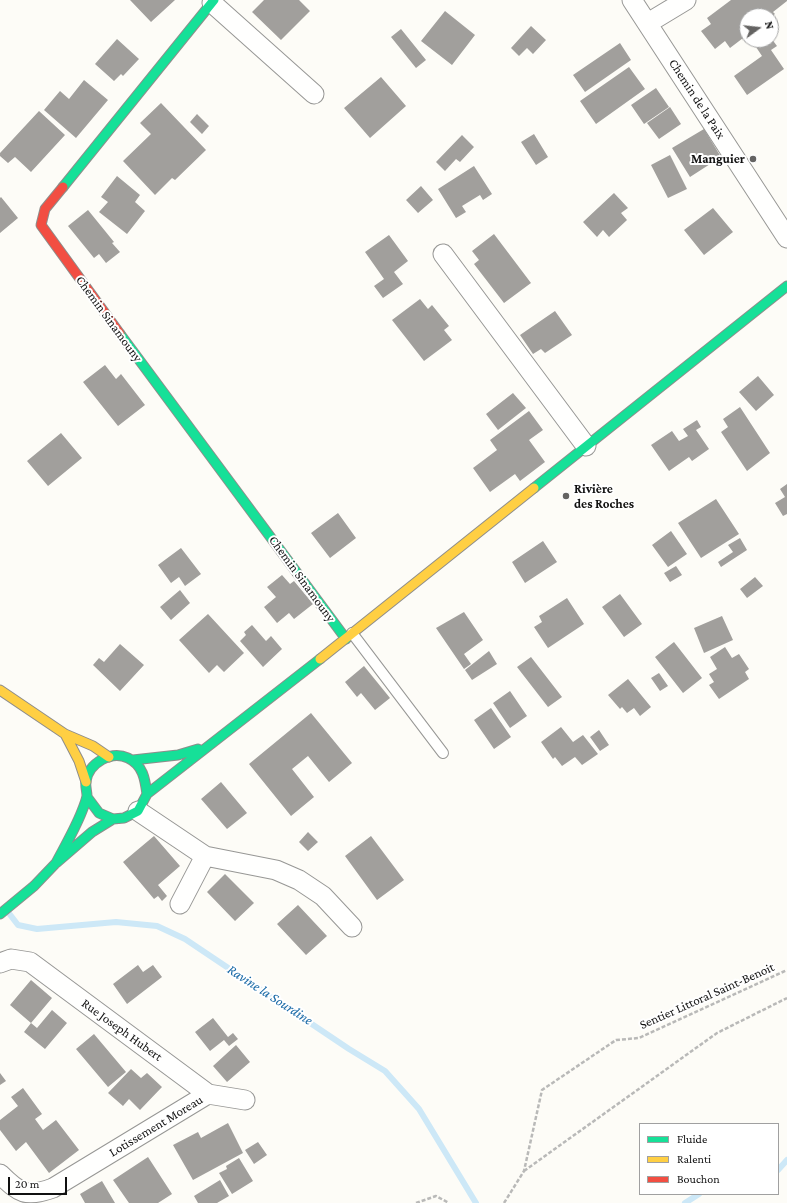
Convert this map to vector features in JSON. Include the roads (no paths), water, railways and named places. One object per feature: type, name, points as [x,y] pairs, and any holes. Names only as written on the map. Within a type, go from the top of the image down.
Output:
[{"type":"main road","name":"Chemin Sinamouny","points":[[213,1],[45,209],[41,225],[51,241],[349,636]]},
{"type":"main road","points":[[0,914],[34,886],[56,863],[92,832],[113,819],[124,818],[138,811],[147,794],[168,776],[349,636],[787,286]]},
{"type":"main road","points":[[0,690],[65,734],[93,746],[109,757]]},
{"type":"main road","points":[[56,863],[81,814],[87,797],[86,782],[79,761],[65,734]]},
{"type":"main road","points":[[133,760],[178,755],[210,745]]},
{"type":"main road","points":[[86,782],[92,767],[98,762],[109,757],[124,756],[133,760],[144,772],[147,794]]},
{"type":"main road","points":[[87,797],[99,813],[113,819]]},
{"type":"street","name":"Chemin de la Paix","points":[[632,0],[787,238]]},
{"type":"street","points":[[648,23],[686,0]]},
{"type":"street","name":"Chemin Sinamouny","points":[[213,1],[314,94]]},
{"type":"street","points":[[443,254],[586,446]]},
{"type":"street","points":[[138,811],[205,856],[276,870],[299,880],[323,896],[352,927]]},
{"type":"street","points":[[180,904],[205,856]]},
{"type":"street","name":"Rue Joseph Hubert","points":[[0,963],[11,959],[30,962],[208,1094],[245,1100]]},
{"type":"street","name":"Lotissement Moreau","points":[[0,1174],[15,1189],[24,1193],[34,1193],[53,1188],[208,1094]]},
{"type":"lane","points":[[349,636],[443,753]]},
{"type":"waterway","name":"Ravine la Sourdine","points":[[8,912],[18,925],[37,929],[116,922],[157,926],[185,939],[349,1049],[385,1071],[419,1109],[476,1203]]},
{"type":"waterway","name":"Ravine la Sourdine","points":[[779,1169],[787,1160]]},
{"type":"waterway","name":"Ravine la Sourdine","points":[[685,1203],[697,1195]]},
{"type":"place","name":"Manguier","points":[[753,159]]},
{"type":"place","name":"Rivière des Roches","points":[[566,496]]}]
